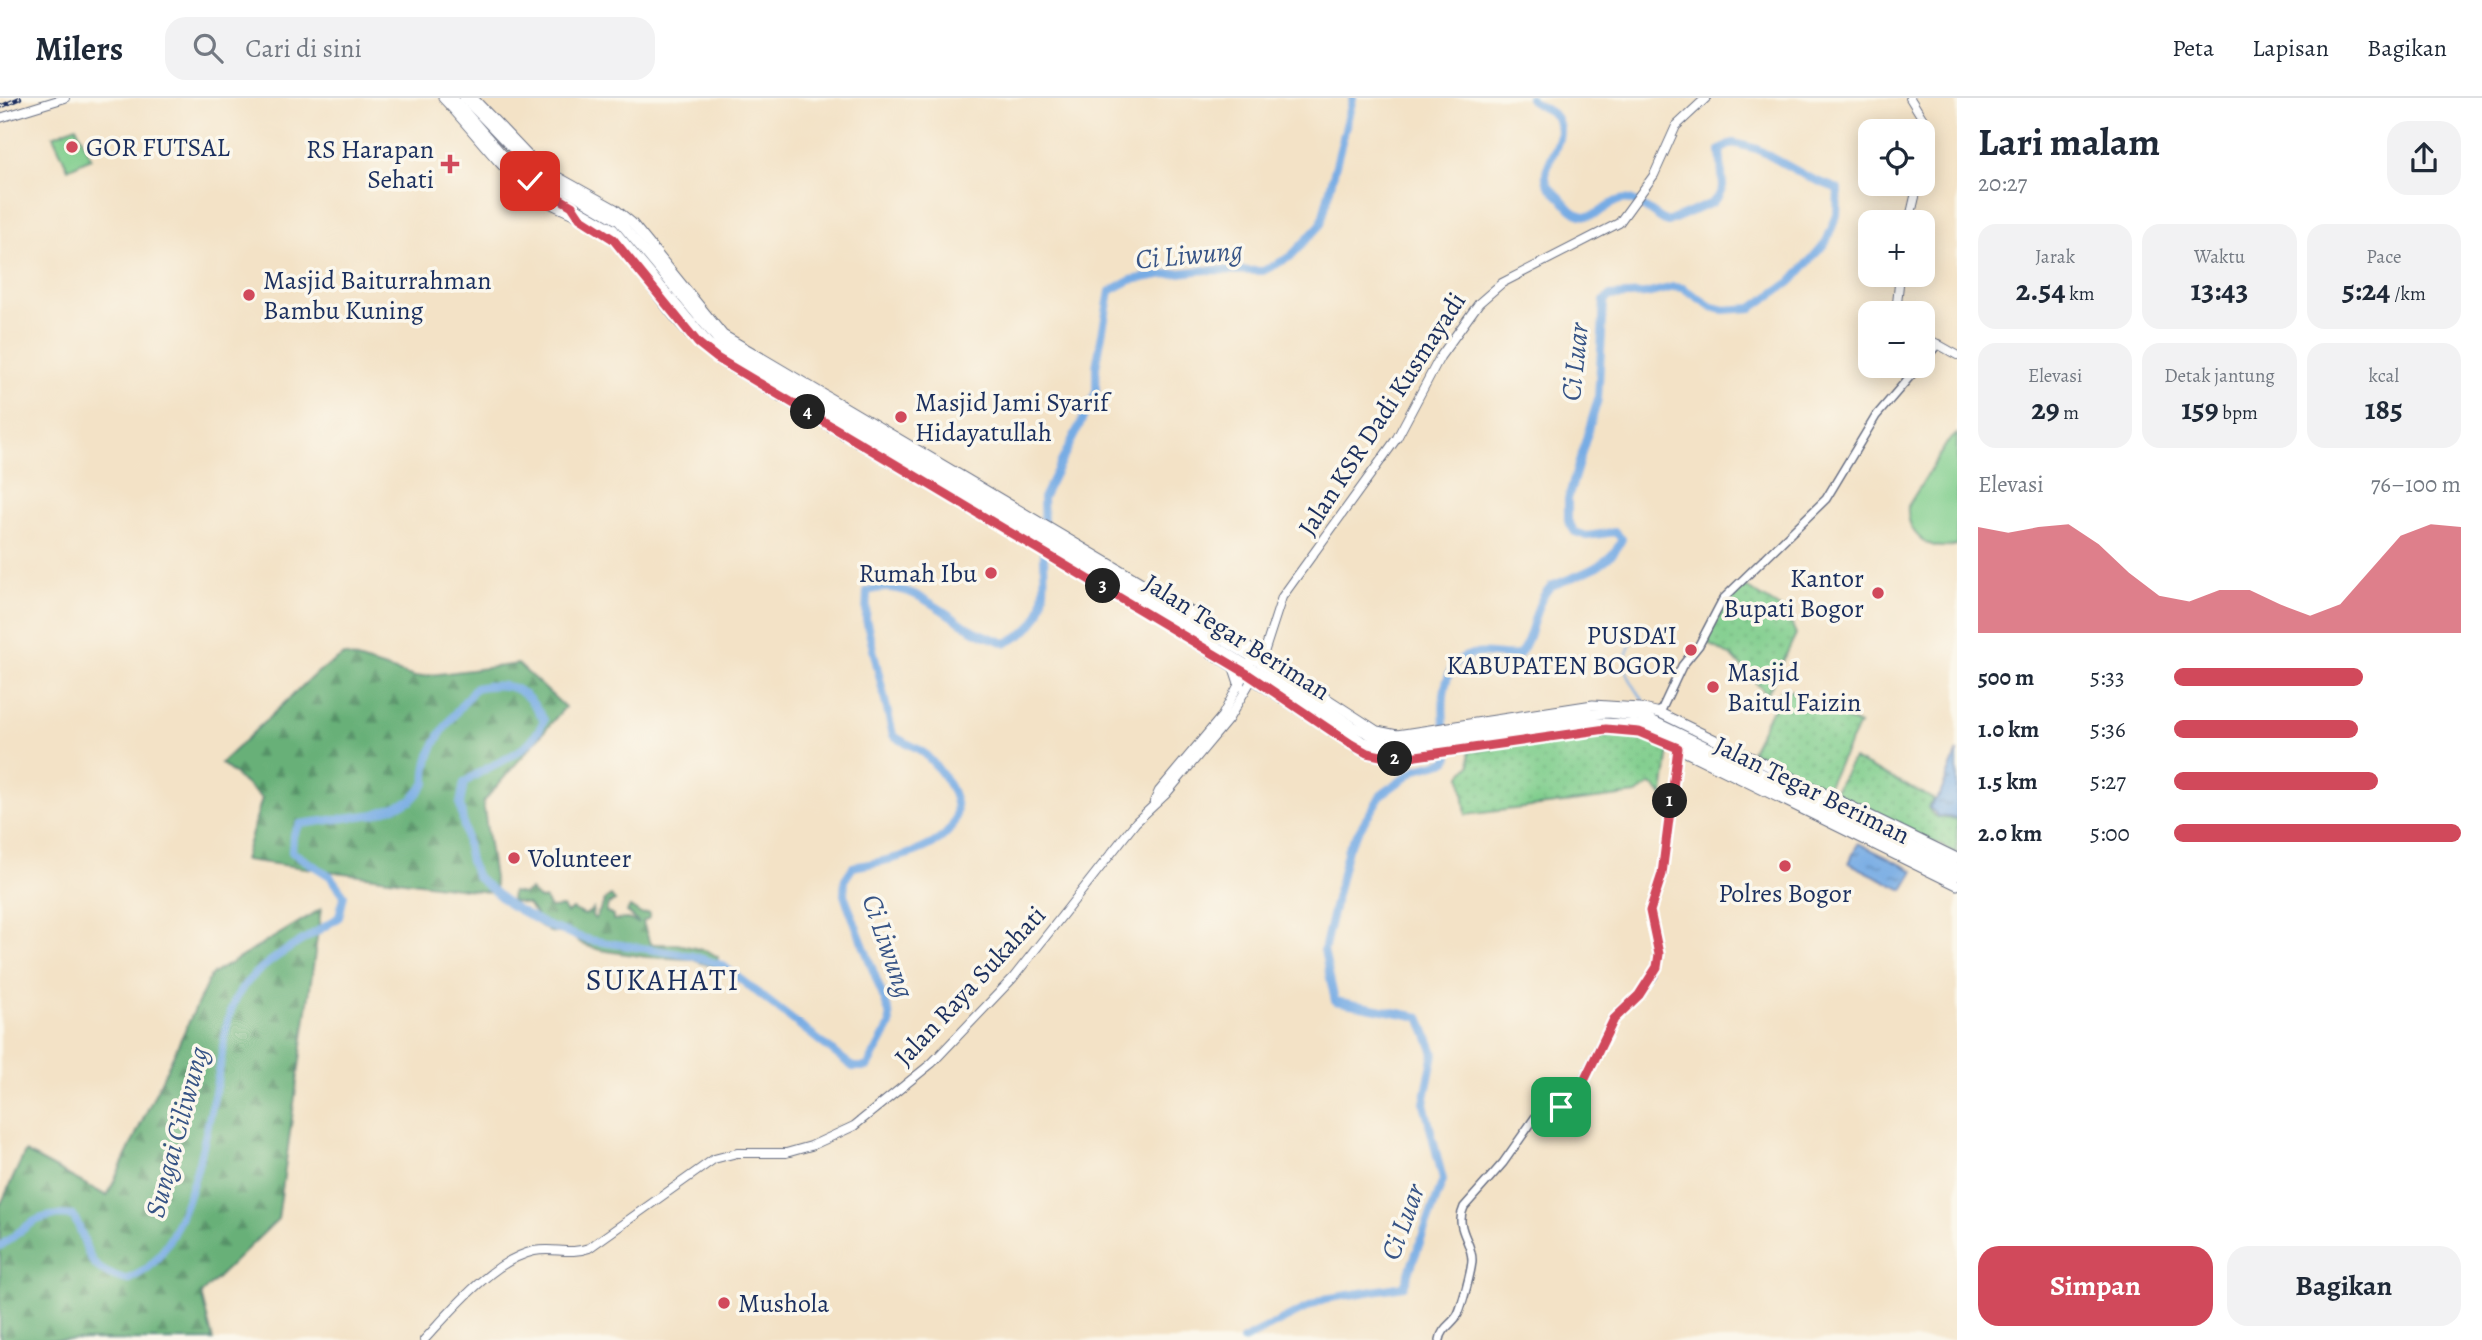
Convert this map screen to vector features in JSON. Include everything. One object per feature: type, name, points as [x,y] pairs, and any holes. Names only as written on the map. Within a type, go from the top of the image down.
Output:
[{"type":"main road","points":[[0,118],[65,98]]},
{"type":"main road","name":"Jalan Tegar Beriman","points":[[443,98],[491,155],[523,185],[613,239],[677,299],[807,398],[905,465],[1018,522],[1255,664],[1348,733],[1386,750],[1470,736],[1540,720],[1597,713],[1654,720],[1901,844],[1957,876]]},
{"type":"main road","name":"Jalan Tegar Beriman","points":[[453,98],[519,164],[555,187],[619,221],[677,299]]},
{"type":"main road","name":"Jalan Tegar Beriman","points":[[464,98],[540,189],[613,229],[677,299],[737,357],[1255,664],[1366,725],[1388,734],[1601,705],[1639,708],[1660,713],[1957,858]]},
{"type":"main road","name":"Jalan Tegar Beriman","points":[[473,98],[538,166],[624,216],[706,350],[807,398]]},
{"type":"main road","name":"Jalan KSR Dadi Kusmayadi","points":[[1255,664],[1287,590],[1397,438],[1440,357],[1488,292],[1611,229],[1632,208],[1654,175],[1676,126],[1706,98]]},
{"type":"main road","points":[[1910,98],[1923,119]]},
{"type":"main road","points":[[572,206],[580,218]]},
{"type":"main road","points":[[1935,342],[1957,355]]},
{"type":"main road","name":"Jalan Tegar Beriman","points":[[1081,559],[1233,665],[1255,664],[1351,744],[1381,757],[1395,759],[1596,721],[1645,726],[1858,832],[1957,885]]},
{"type":"main road","points":[[1169,784],[1222,716],[1255,664]]},
{"type":"main road","points":[[1169,784],[1228,720],[1255,664]]},
{"type":"main road","points":[[1233,665],[1240,686]]},
{"type":"main road","points":[[1540,720],[1547,712]]},
{"type":"main road","name":"Jalan Tegar Beriman","points":[[1470,736],[1623,730],[1655,737],[1858,832],[1901,844],[1957,867]]},
{"type":"main road","name":"Jalan Raya Sukahati","points":[[424,1340],[479,1284],[518,1258],[533,1251],[577,1252],[589,1248],[714,1159],[737,1153],[798,1151],[854,1126],[880,1108],[942,1054],[1005,986],[1169,784]]},
{"type":"street","points":[[1935,347],[1938,344]]},
{"type":"street","points":[[1660,713],[1682,666],[1699,645],[1723,599],[1826,499],[1876,416],[1909,378]]},
{"type":"street","points":[[1440,1340],[1444,1328],[1458,1315],[1472,1263],[1463,1234],[1461,1216],[1464,1207],[1503,1163],[1536,1116],[1561,1107],[1575,1092],[1614,1019],[1639,995],[1657,967],[1659,954],[1650,911],[1662,874],[1678,748]]},
{"type":"green space","name":"GOR FUTSAL","points":[[76,126],[91,158],[68,169],[53,136]]},
{"type":"green space","points":[[1957,434],[1957,545],[1938,546],[1929,544],[1916,533],[1908,516],[1908,506],[1947,443]]},
{"type":"green space","points":[[1746,587],[1786,612],[1796,634],[1767,695],[1734,658],[1706,642],[1726,603]]},
{"type":"green space","points":[[344,655],[415,677],[518,664],[565,707],[483,802],[496,893],[244,860],[262,798],[221,763],[315,674]]},
{"type":"green space","points":[[1783,687],[1859,725],[1826,789],[1751,751]]},
{"type":"green space","points":[[1626,733],[1651,739],[1669,749],[1663,796],[1651,784],[1636,794],[1466,815],[1461,775],[1470,765],[1469,752],[1582,734]]},
{"type":"green space","points":[[1853,759],[1934,799],[1928,807],[1933,815],[1957,819],[1957,853],[1833,794]]},
{"type":"green space","points":[[530,890],[539,899],[545,899],[550,908],[563,907],[567,913],[572,909],[585,915],[593,909],[592,916],[595,919],[606,899],[611,896],[615,901],[608,904],[606,912],[613,915],[613,920],[627,919],[639,923],[627,912],[630,907],[641,914],[649,913],[649,918],[643,922],[650,944],[677,944],[708,951],[718,957],[716,968],[691,959],[646,957],[600,950],[584,945],[568,934],[550,932],[535,922],[536,914],[527,904],[511,901],[512,892],[523,894]]},
{"type":"green space","points":[[321,909],[278,1219],[201,1294],[213,1340],[0,1340],[0,1206],[25,1152],[107,1196],[211,975]]},
{"type":"water","points":[[1957,751],[1957,818],[1938,816],[1929,807],[1940,795]]},
{"type":"water","points":[[1858,843],[1914,871],[1903,890],[1849,863]]},
{"type":"waterway","name":"Ci Liwung","points":[[1044,529],[1043,498],[1096,392],[1096,367],[1110,291],[1131,280],[1160,275],[1205,270],[1263,271],[1290,257],[1321,224],[1353,98]]},
{"type":"waterway","name":"Ci Luar","points":[[1444,723],[1444,691],[1456,663],[1475,654],[1519,655],[1528,639],[1540,602],[1551,586],[1602,563],[1617,549],[1622,539],[1615,532],[1587,536],[1575,532],[1568,521],[1568,499],[1598,399],[1604,301],[1610,296],[1646,294],[1674,287],[1683,288],[1712,307],[1724,310],[1752,308],[1793,280],[1826,242],[1837,215],[1838,189],[1810,178],[1757,149],[1733,143],[1720,150],[1723,186],[1712,203],[1667,222],[1640,204],[1623,199],[1594,214],[1578,214],[1547,182],[1547,168],[1559,137],[1558,121],[1552,113],[1530,98]]},
{"type":"waterway","name":"Ci Liwung","points":[[0,1246],[33,1222],[50,1216],[73,1216],[89,1256],[100,1269],[127,1280],[150,1266],[164,1249],[176,1227],[196,1173],[210,1116],[226,1027],[236,998],[262,968],[339,917],[344,895],[330,876],[292,852],[293,835],[300,824],[375,814],[411,801],[426,783],[426,769],[435,744],[475,688],[498,685],[516,689],[530,700],[544,720],[529,743],[519,751],[464,783],[460,804],[470,861],[477,877],[510,905],[548,926],[589,940],[693,956],[722,965],[853,1067],[867,1067],[890,1025],[889,1012],[844,895],[845,879],[853,867],[905,855],[927,847],[945,835],[955,821],[956,803],[947,781],[925,754],[893,735],[866,619],[867,591],[882,588],[909,592],[975,631],[1006,643],[1021,635],[1038,616],[1044,592],[1044,549]]},
{"type":"waterway","points":[[1642,626],[1629,648],[1626,664],[1631,681],[1645,703]]},
{"type":"waterway","name":"Ci Luar","points":[[1243,1340],[1324,1299],[1404,1286],[1443,1180],[1424,1103],[1434,1053],[1420,1017],[1335,1001],[1324,950],[1348,848],[1381,795],[1417,769],[1447,761],[1449,756]]},
{"type":"railway","points":[[0,107],[20,98]]},
{"type":"place","name":"GOR FUTSAL","points":[[72,147]]},
{"type":"place","name":"RS Harapan Sehati","points":[[450,164]]},
{"type":"place","name":"Masjid Baiturrahman Bambu Kuning","points":[[249,295]]},
{"type":"place","name":"Masjid Jami Syarif Hidayatullah","points":[[901,417]]},
{"type":"place","name":"Rumah Ibu","points":[[991,573]]},
{"type":"place","name":"Kantor Bupati Bogor","points":[[1878,593]]},
{"type":"place","name":"PUSDA'I KABUPATEN BOGOR","points":[[1691,650]]},
{"type":"place","name":"Masjid Baitul Faizin","points":[[1713,687]]},
{"type":"place","name":"Volunteer","points":[[514,858]]},
{"type":"place","name":"Polres Bogor","points":[[1785,866]]},
{"type":"place","name":"Mushola","points":[[724,1303]]},
{"type":"district","name":"SUKAHATI","points":[[663,980]]},
{"type":"route","points":[[530,181],[572,206],[580,218],[603,230],[613,239],[698,343],[717,358],[1075,569],[1246,673],[1367,753],[1395,759],[1606,729],[1639,732],[1678,748],[1662,874],[1650,911],[1659,954],[1657,967],[1639,995],[1614,1019],[1583,1083],[1561,1107]]},
{"type":"water label","name":"Sungai Ciliwung","points":[[177,1132]]}]
